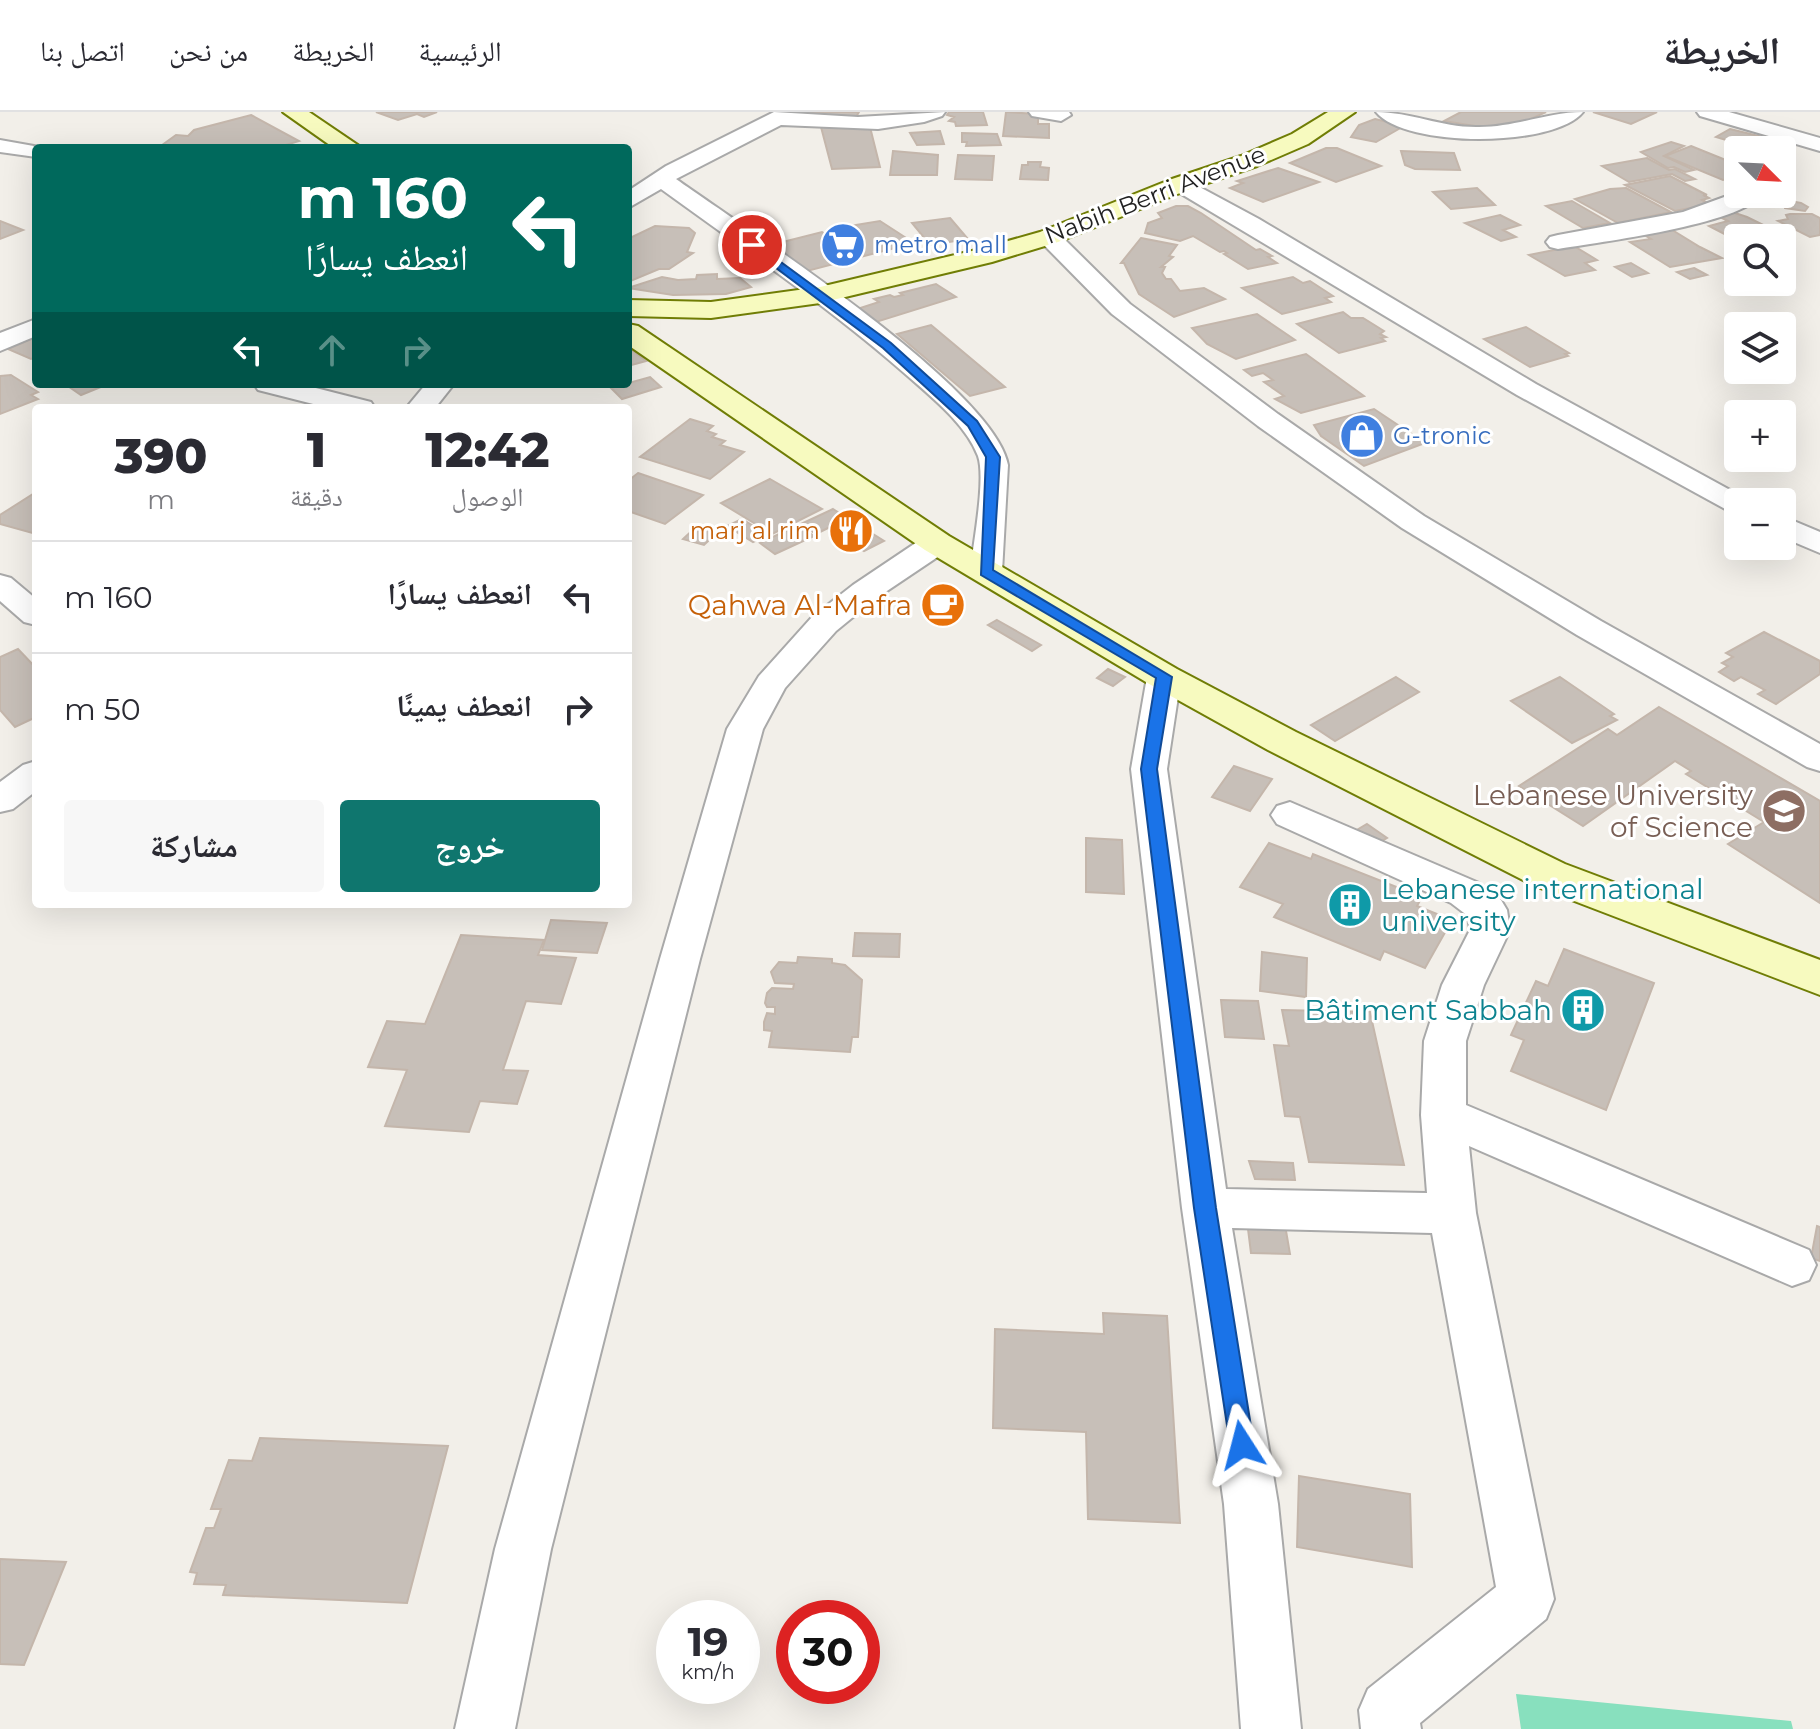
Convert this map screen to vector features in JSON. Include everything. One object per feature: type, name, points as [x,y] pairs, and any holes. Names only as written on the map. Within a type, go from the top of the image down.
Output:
[{"type":"street","points":[[294,112],[344,144]]},
{"type":"street","points":[[632,198],[711,151],[784,115],[873,122],[913,118],[935,112]]},
{"type":"street","points":[[1039,112],[1061,115]]},
{"type":"street","name":"Nabih Berri Avenue","points":[[632,308],[711,310],[820,295],[983,256],[1049,237],[1274,150],[1344,112]]},
{"type":"street","points":[[1386,112],[1427,129],[1469,133],[1529,130],[1573,112]]},
{"type":"street","points":[[1707,112],[1816,145]]},
{"type":"street","points":[[1796,158],[1816,145]]},
{"type":"street","points":[[0,146],[32,150]]},
{"type":"street","points":[[661,179],[820,295],[934,386],[973,423],[993,457],[986,572]]},
{"type":"street","points":[[1181,184],[1613,440],[1724,497]]},
{"type":"street","points":[[1558,242],[1724,207]]},
{"type":"street","points":[[1049,237],[1121,309],[1268,420],[1413,522],[1589,628],[1820,759]]},
{"type":"street","points":[[0,343],[32,329]]},
{"type":"street","points":[[632,335],[937,543],[1164,677],[1282,741],[1550,875],[1718,942],[1820,978]]},
{"type":"street","points":[[284,388],[346,404]]},
{"type":"street","points":[[423,404],[437,388]]},
{"type":"street","points":[[1796,532],[1820,544]]},
{"type":"street","points":[[485,1729],[523,1549],[680,959],[745,729],[771,683],[824,624],[864,592],[937,543]]},
{"type":"street","points":[[3,590],[32,612]]},
{"type":"street","points":[[1164,677],[1149,769],[1205,1208],[1251,1504],[1271,1729]]},
{"type":"street","points":[[0,800],[32,776]]},
{"type":"street","points":[[1290,815],[1465,893],[1487,910],[1490,930],[1463,985],[1445,1041],[1443,1115],[1452,1213],[1526,1599],[1389,1710],[1391,1729]]},
{"type":"street","points":[[1443,1115],[1792,1265]]},
{"type":"street","points":[[1205,1208],[1452,1213]]},
{"type":"green space","points":[[1516,1694],[1791,1721],[1793,1729],[1521,1729]]},
{"type":"building","points":[[376,112],[437,112],[398,120]]},
{"type":"building","points":[[808,112],[859,112],[856,117],[805,116]]},
{"type":"building","points":[[949,112],[983,112],[987,125],[956,126],[955,122],[949,121],[954,117],[947,115]]},
{"type":"building","points":[[1006,112],[1038,114],[1038,124],[1049,124],[1049,138],[1003,136]]},
{"type":"building","points":[[1461,112],[1546,112],[1524,122],[1493,129],[1444,121]]},
{"type":"building","points":[[1593,112],[1657,112],[1631,124]]},
{"type":"building","points":[[251,115],[299,141],[289,144],[164,144],[176,135],[188,136],[194,130]]},
{"type":"building","points":[[1375,119],[1404,126],[1376,142],[1351,137],[1359,125]]},
{"type":"building","points":[[821,127],[870,127],[880,167],[832,169]]},
{"type":"building","points":[[1730,129],[1759,136],[1724,136],[1724,139],[1716,137]]},
{"type":"building","points":[[940,131],[944,144],[917,145],[910,133]]},
{"type":"building","points":[[962,133],[997,134],[1001,145],[966,146],[967,142],[962,142]]},
{"type":"building","points":[[1671,142],[1684,146],[1664,156],[1694,170],[1685,172],[1668,168],[1641,152]]},
{"type":"building","points":[[1691,146],[1724,159],[1724,180],[1723,180],[1665,156]]},
{"type":"building","points":[[1326,148],[1337,148],[1381,166],[1336,182],[1290,163]]},
{"type":"building","points":[[893,151],[938,155],[937,175],[890,175]]},
{"type":"building","points":[[1401,151],[1454,153],[1460,170],[1415,169],[1405,165]]},
{"type":"building","points":[[958,155],[994,156],[992,180],[955,179]]},
{"type":"building","points":[[1647,158],[1695,179],[1685,181],[1672,174],[1629,182],[1602,166]]},
{"type":"building","points":[[1028,162],[1041,162],[1040,167],[1049,168],[1048,180],[1020,179],[1022,165],[1028,165]]},
{"type":"building","points":[[1278,168],[1319,182],[1263,202],[1230,188],[1243,183],[1237,181]]},
{"type":"building","points":[[1670,176],[1707,195],[1703,195],[1709,198],[1702,200],[1710,204],[1675,211],[1625,185]]},
{"type":"building","points":[[1477,188],[1495,205],[1451,209],[1433,192]]},
{"type":"building","points":[[1626,188],[1671,212],[1618,223],[1575,199],[1610,189]]},
{"type":"building","points":[[1572,201],[1610,223],[1583,228],[1546,206]]},
{"type":"building","points":[[1796,202],[1808,207],[1805,211],[1785,208],[1796,208]]},
{"type":"building","points":[[1176,206],[1188,206],[1201,213],[1256,250],[1272,256],[1268,257],[1277,263],[1248,269],[1224,251],[1220,252],[1193,236],[1180,241],[1145,233],[1148,223],[1162,218],[1158,213]]},
{"type":"building","points":[[1732,212],[1761,224],[1724,224],[1724,234],[1709,226],[1728,221],[1716,215]]},
{"type":"building","points":[[1812,214],[1820,218],[1820,235],[1810,237],[1796,230],[1796,224],[1778,221],[1788,219],[1786,215]]},
{"type":"building","points":[[1500,215],[1520,225],[1503,230],[1516,237],[1501,241],[1465,223]]},
{"type":"building","points":[[950,218],[968,239],[930,245],[912,223]]},
{"type":"building","points":[[0,221],[23,230],[0,239]]},
{"type":"building","points":[[880,221],[914,243],[807,271],[771,245],[822,232],[827,235]]},
{"type":"building","points":[[655,226],[689,228],[695,233],[687,252],[693,253],[669,269],[659,269],[632,280],[632,237]]},
{"type":"building","points":[[1669,228],[1722,258],[1670,267],[1630,242],[1651,239],[1641,233]]},
{"type":"building","points":[[1141,238],[1177,245],[1169,256],[1173,257],[1161,267],[1165,267],[1162,273],[1166,279],[1171,279],[1180,291],[1204,288],[1225,299],[1174,317],[1139,294],[1124,263],[1121,263]]},
{"type":"building","points":[[1574,246],[1597,260],[1585,263],[1595,270],[1565,276],[1529,255]]},
{"type":"building","points":[[1631,263],[1648,273],[1632,277],[1615,267]]},
{"type":"building","points":[[1694,268],[1707,275],[1690,279],[1677,272]]},
{"type":"building","points":[[717,274],[717,279],[740,278],[751,287],[726,294],[673,295],[632,289],[662,277],[696,279],[697,275]]},
{"type":"building","points":[[1293,277],[1303,283],[1310,281],[1333,296],[1325,298],[1331,302],[1282,314],[1242,288]]},
{"type":"building","points":[[936,284],[956,297],[876,322],[857,309],[879,302],[874,299],[903,295],[900,293]]},
{"type":"building","points":[[1343,312],[1351,318],[1363,318],[1384,331],[1380,334],[1386,337],[1381,338],[1385,341],[1339,353],[1297,324]]},
{"type":"building","points":[[1257,314],[1295,340],[1236,359],[1207,344],[1192,328]]},
{"type":"building","points":[[931,325],[1005,387],[970,396],[897,334]]},
{"type":"building","points":[[1526,327],[1569,353],[1565,354],[1568,356],[1530,367],[1484,339]]},
{"type":"building","points":[[32,339],[32,359],[8,349]]},
{"type":"building","points":[[632,350],[646,361],[632,365]]},
{"type":"building","points":[[1306,354],[1364,396],[1301,413],[1275,399],[1284,396],[1264,382],[1273,380],[1263,373],[1252,376],[1244,370]]},
{"type":"building","points":[[11,375],[38,392],[31,395],[38,399],[0,414],[0,376]]},
{"type":"building","points":[[650,377],[661,387],[622,399],[611,388],[632,388],[632,382]]},
{"type":"building","points":[[71,388],[98,388],[81,395]]},
{"type":"building","points":[[1374,409],[1425,443],[1364,466],[1321,436],[1314,425]]},
{"type":"building","points":[[690,419],[713,426],[707,431],[716,434],[712,437],[725,441],[720,445],[744,452],[710,479],[640,457]]},
{"type":"building","points":[[638,473],[703,495],[665,524],[632,512],[632,478]]},
{"type":"building","points":[[770,479],[822,509],[772,534],[721,503]]},
{"type":"building","points":[[32,495],[32,533],[0,524],[0,515]]},
{"type":"building","name":"marj al rim","points":[[833,509],[884,541],[864,551],[828,528],[816,534],[801,524]]},
{"type":"building","points":[[742,519],[768,535],[753,542],[727,526]]},
{"type":"building","points":[[698,525],[719,531],[704,545],[683,539]]},
{"type":"building","points":[[798,525],[814,536],[775,554],[760,543]]},
{"type":"building","points":[[997,620],[1041,645],[1032,651],[988,625]]},
{"type":"building","points":[[1764,632],[1820,661],[1820,674],[1776,704],[1758,694],[1765,690],[1741,677],[1734,681],[1719,672],[1728,666],[1722,663],[1733,657],[1726,653]]},
{"type":"building","points":[[18,649],[32,664],[32,719],[15,727],[0,710],[0,657]]},
{"type":"building","points":[[1108,669],[1125,677],[1113,686],[1097,678]]},
{"type":"building","points":[[1396,677],[1419,692],[1335,741],[1311,725]]},
{"type":"building","points":[[1560,677],[1614,714],[1610,716],[1617,720],[1572,743],[1511,701]]},
{"type":"building","name":"Lebanese University of Science","points":[[1659,707],[1820,801],[1820,903],[1728,844],[1764,822],[1686,774],[1691,771],[1675,761],[1583,826],[1519,786],[1608,729],[1617,735]]},
{"type":"building","points":[[1234,766],[1272,779],[1250,811],[1212,797]]},
{"type":"building","points":[[1367,824],[1387,838],[1380,842],[1373,837],[1368,840],[1355,831]]},
{"type":"building","points":[[1086,838],[1122,840],[1124,894],[1086,892]]},
{"type":"building","name":"Lebanese international university","points":[[1269,843],[1311,859],[1313,854],[1422,897],[1417,906],[1452,920],[1425,968],[1384,951],[1380,960],[1274,917],[1283,904],[1240,887]]},
{"type":"building","points":[[551,920],[607,923],[597,953],[542,950]]},
{"type":"building","points":[[855,933],[900,934],[899,957],[853,956]]},
{"type":"building","points":[[461,935],[544,940],[538,955],[576,958],[561,1004],[526,1001],[503,1070],[528,1071],[517,1104],[480,1101],[469,1132],[385,1126],[407,1070],[368,1067],[387,1021],[425,1024]]},
{"type":"building","name":"Bâtiment Sabbah","points":[[1564,949],[1654,983],[1606,1110],[1511,1071],[1524,1040],[1511,1035],[1536,981],[1548,986]]},
{"type":"building","points":[[1262,952],[1307,958],[1306,997],[1260,991]]},
{"type":"building","points":[[798,957],[832,959],[832,963],[845,965],[862,980],[858,1037],[852,1037],[850,1052],[769,1047],[772,1031],[764,1030],[764,1022],[767,1013],[775,1014],[775,1007],[767,1007],[767,993],[772,988],[793,989],[794,984],[775,983],[771,972],[779,962],[797,963]]},
{"type":"building","points":[[1221,1000],[1258,1001],[1264,1039],[1225,1037]]},
{"type":"building","points":[[1282,1010],[1370,1012],[1404,1165],[1309,1162],[1300,1117],[1285,1116],[1274,1045],[1289,1046]]},
{"type":"building","points":[[1249,1161],[1293,1163],[1295,1180],[1255,1179]]},
{"type":"building","points":[[1260,1224],[1285,1225],[1290,1254],[1251,1253],[1248,1229],[1261,1229]]},
{"type":"building","points":[[1817,1226],[1820,1227],[1820,1261],[1811,1258]]},
{"type":"building","points":[[1103,1313],[1167,1316],[1180,1523],[1088,1519],[1086,1432],[993,1428],[995,1329],[1104,1334]]},
{"type":"building","points":[[260,1438],[448,1446],[407,1603],[223,1595],[226,1585],[194,1584],[197,1573],[190,1572],[206,1528],[214,1528],[221,1509],[211,1509],[229,1460],[252,1461]]},
{"type":"building","points":[[1299,1476],[1410,1494],[1412,1567],[1297,1547]]},
{"type":"building","points":[[0,1559],[66,1562],[24,1665],[0,1664]]},
{"type":"place","name":"metro mall","points":[[843,245]]},
{"type":"place","name":"G-tronic","points":[[1362,436]]},
{"type":"place","name":"marj al rim","points":[[851,531]]},
{"type":"place","name":"Qahwa Al-Mafra","points":[[943,605]]},
{"type":"place","name":"Lebanese University of Science","points":[[1784,811]]},
{"type":"place","name":"Lebanese international university","points":[[1350,905]]},
{"type":"place","name":"Bâtiment Sabbah","points":[[1583,1010]]},
{"type":"route","points":[[752,245],[887,346],[973,423],[993,457],[986,572],[1164,677],[1149,769],[1205,1208],[1242,1445]]}]
